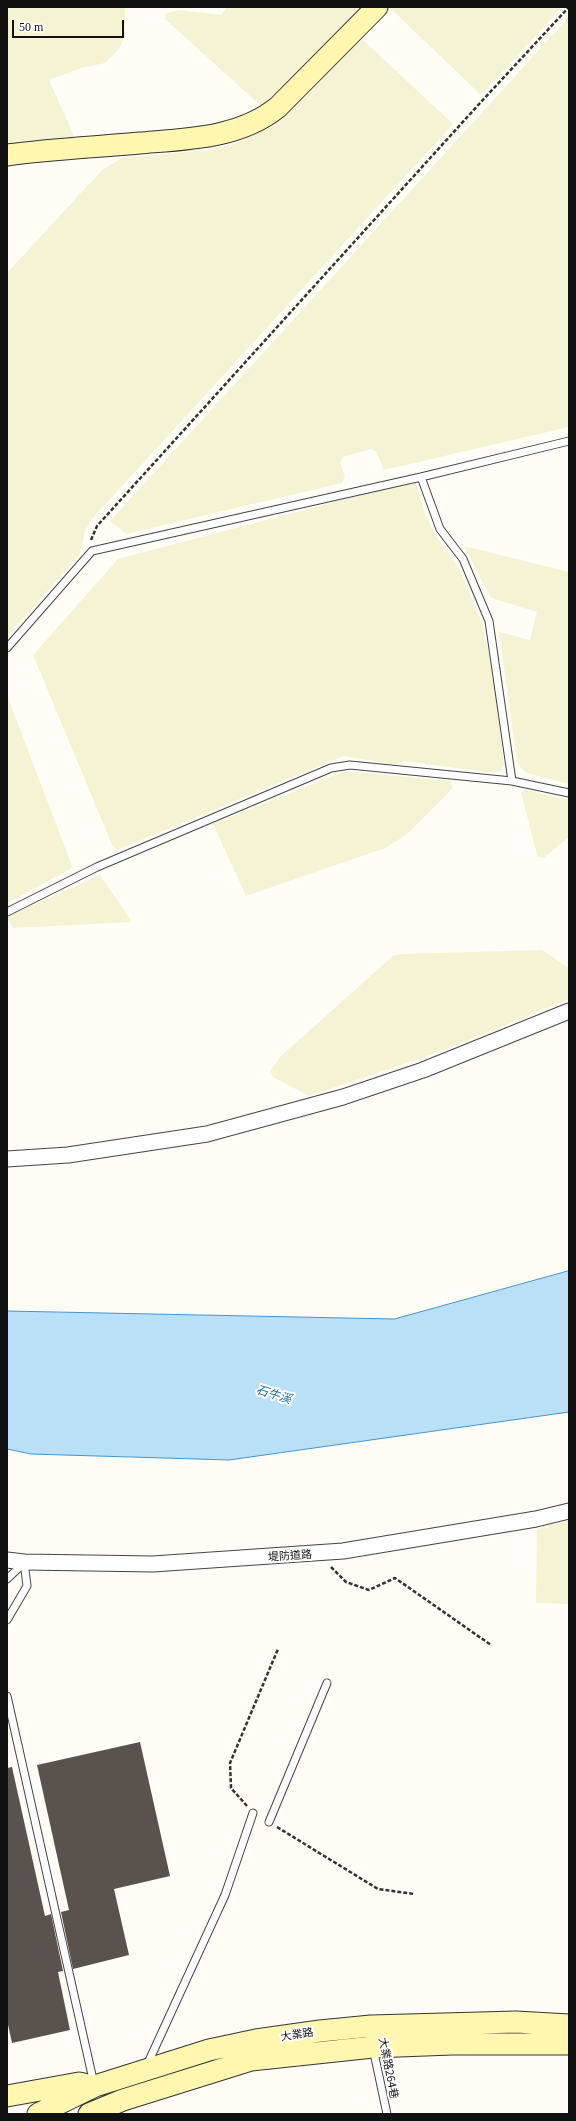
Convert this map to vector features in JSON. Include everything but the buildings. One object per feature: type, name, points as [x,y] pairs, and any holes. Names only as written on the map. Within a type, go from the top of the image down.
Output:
[{"type":"main road","points":[[7,155],[202,138],[246,126],[264,119],[278,107],[376,7]]},
{"type":"main road","name":"大業路","points":[[89,2114],[122,2100],[251,2060],[372,2037],[516,2022],[569,2025]]},
{"type":"main road","name":"大業路","points":[[38,2114],[95,2086],[209,2050],[256,2040],[320,2031],[452,2044],[569,2044]]},
{"type":"main road","points":[[7,2096],[79,2083],[95,2086]]},
{"type":"street","points":[[7,1159],[68,1155],[206,1134],[343,1097],[424,1070],[569,1011]]},
{"type":"street","name":"堤防道路","points":[[7,1560],[24,1562],[153,1564],[318,1553],[385,1545],[536,1519],[569,1511]]},
{"type":"lane","points":[[7,648],[92,551],[421,477],[569,441]]},
{"type":"lane","points":[[421,477],[440,529],[463,559],[488,621],[512,780]]},
{"type":"lane","points":[[7,912],[98,868],[331,768],[350,765],[512,780],[569,793]]},
{"type":"lane","points":[[7,1579],[24,1562]]},
{"type":"lane","points":[[7,1620],[27,1586],[24,1562]]},
{"type":"lane","points":[[268,1822],[327,1683]]},
{"type":"lane","points":[[7,1696],[95,2086]]},
{"type":"lane","points":[[145,2070],[225,1895],[253,1813]]},
{"type":"lane","name":"大業路264巷","points":[[372,2037],[388,2114]]},
{"type":"path","points":[[92,551],[91,538],[97,526],[475,108],[569,8]]},
{"type":"path","points":[[318,1553],[346,1582],[368,1590],[395,1578],[491,1645]]},
{"type":"path","points":[[253,1813],[231,1788],[230,1762],[278,1649]]},
{"type":"path","points":[[268,1822],[378,1888],[414,1894]]},
{"type":"shaded area","points":[[7,7],[125,7],[125,36],[119,49],[105,63],[81,68],[49,80],[75,138],[7,145]]},
{"type":"shaded area","points":[[227,7],[365,7],[273,99],[261,106],[165,19],[166,13],[180,10],[221,15]]},
{"type":"shaded area","points":[[389,7],[562,7],[481,95]]},
{"type":"shaded area","points":[[569,17],[569,427],[384,470],[376,451],[371,449],[343,457],[340,463],[345,477],[342,483],[126,534],[110,521]]},
{"type":"shaded area","points":[[362,39],[453,124],[91,520],[85,531],[80,554],[7,637],[7,273],[102,170],[122,158],[208,150],[234,144],[256,134],[280,121]]},
{"type":"shaded area","points":[[414,481],[417,486],[424,511],[434,533],[458,567],[482,622],[493,675],[504,765],[501,770],[494,773],[403,761],[396,765],[344,756],[117,850],[113,847],[33,655],[118,559]]},
{"type":"shaded area","points":[[464,546],[569,572],[569,784],[527,773],[521,768],[517,761],[499,632],[530,640],[537,612],[491,598]]},
{"type":"shaded area","points":[[7,695],[72,866],[70,869],[7,903]]},
{"type":"shaded area","points":[[345,771],[451,781],[452,789],[406,835],[385,848],[246,896],[213,824]]},
{"type":"shaded area","points":[[524,790],[569,800],[569,837],[544,858],[538,857],[521,793]]},
{"type":"shaded area","points":[[100,875],[132,922],[13,928],[7,917]]},
{"type":"shaded area","points":[[542,950],[569,968],[569,999],[442,1051],[309,1096],[273,1077],[270,1071],[281,1056],[393,956],[402,954]]},
{"type":"shaded area","points":[[569,1521],[569,1604],[536,1603],[537,1529]]},
{"type":"water","name":"石牛溪","points":[[569,1271],[569,1412],[229,1460],[31,1454],[7,1449],[7,1311],[394,1319]]}]
